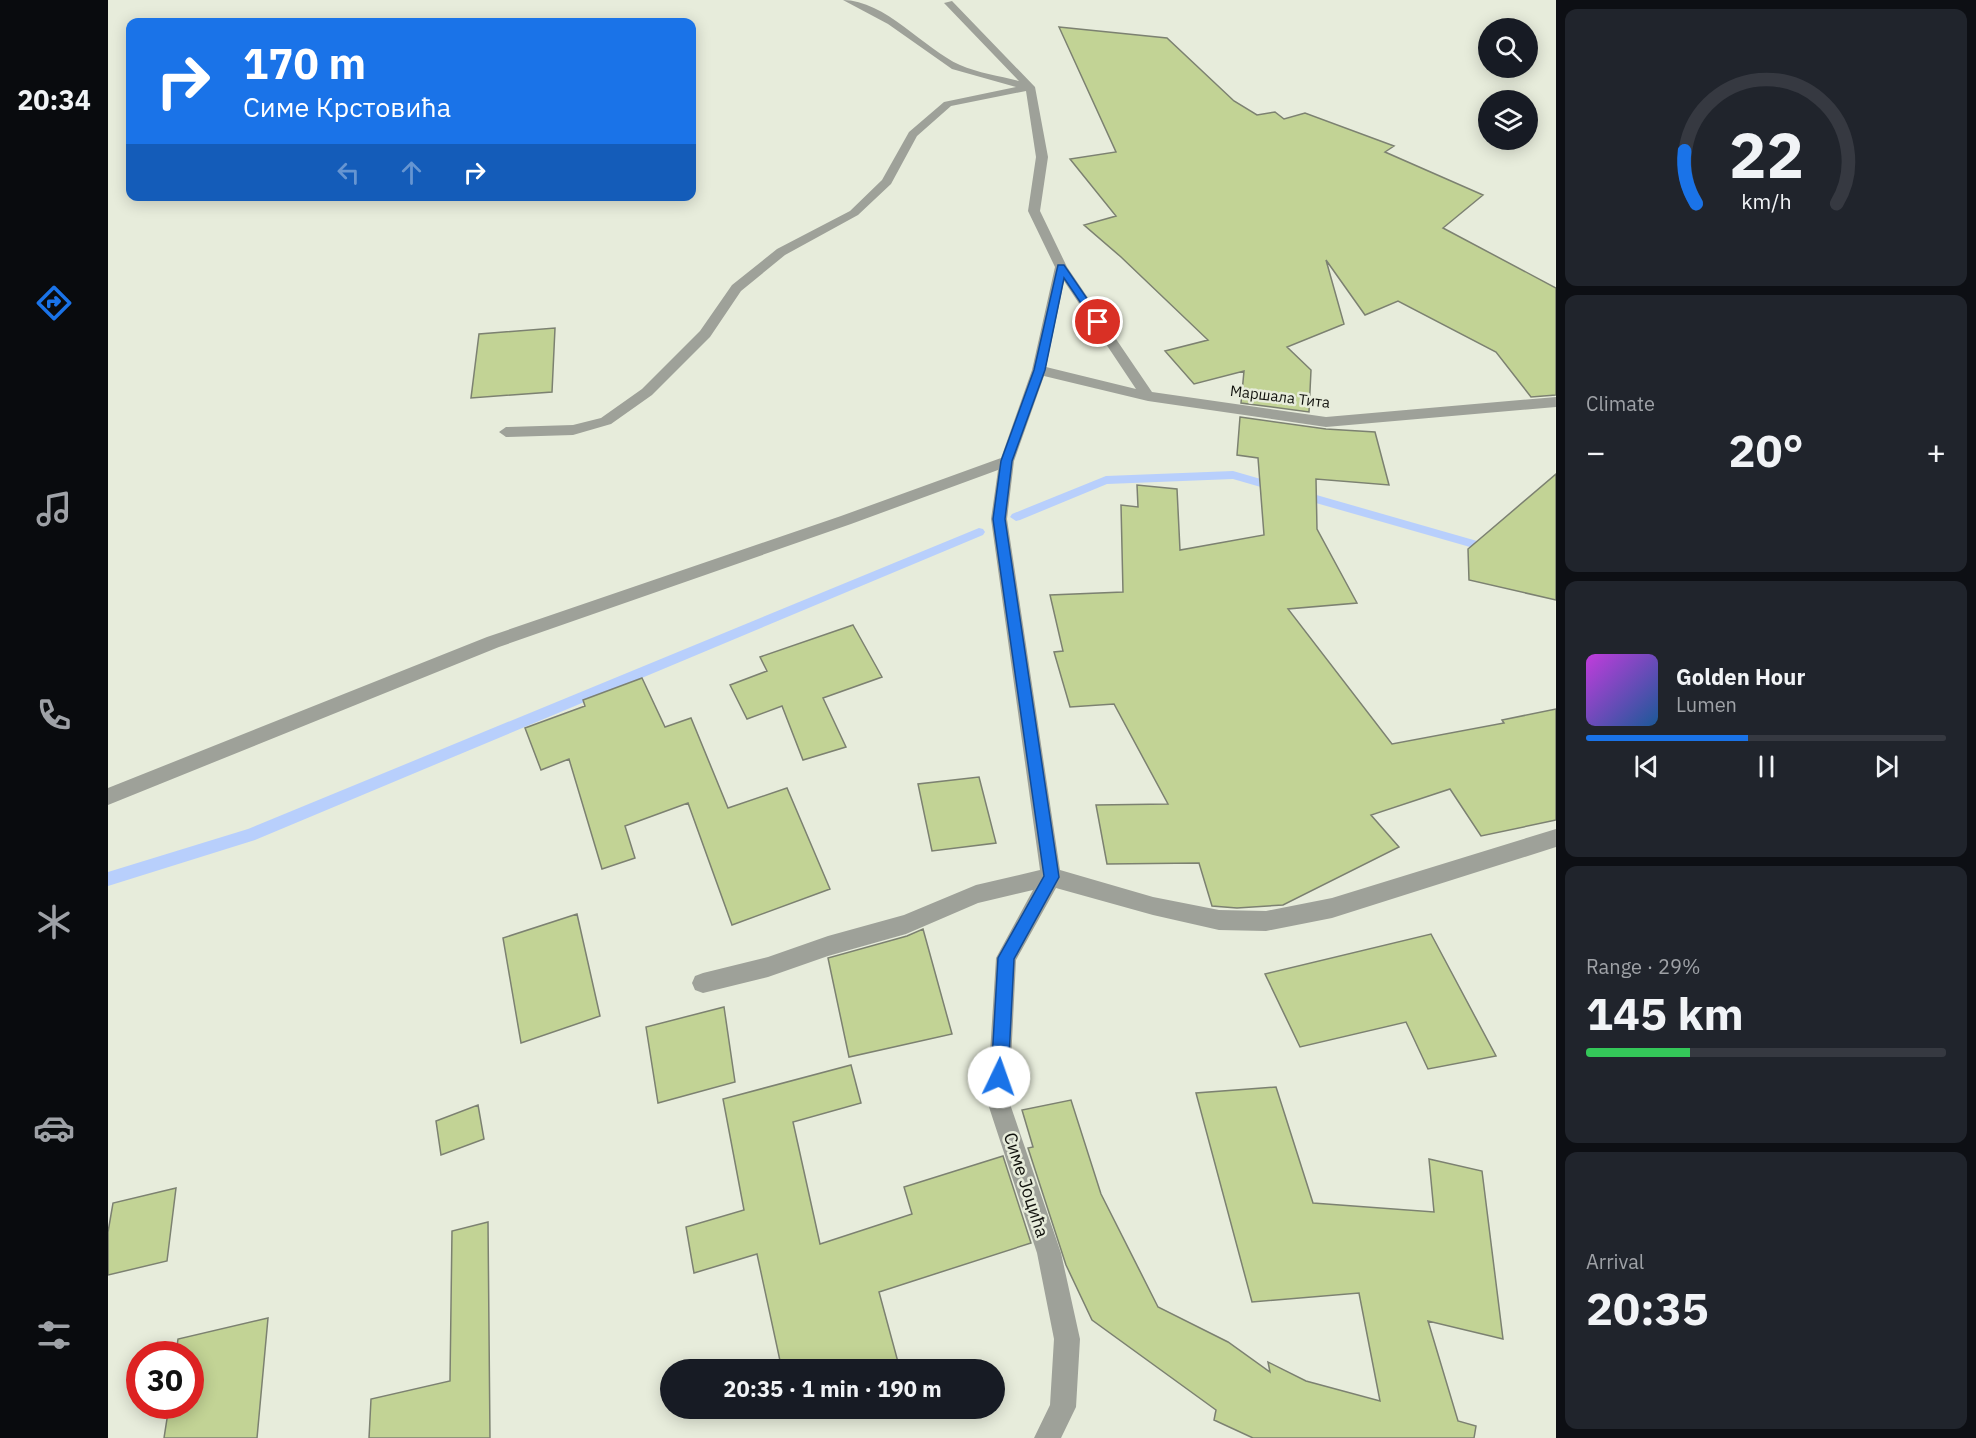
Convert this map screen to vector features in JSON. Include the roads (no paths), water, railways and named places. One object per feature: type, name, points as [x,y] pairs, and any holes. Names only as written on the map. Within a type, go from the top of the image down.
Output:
[{"type":"street","points":[[848,0],[891,22],[956,67],[1030,87]]},
{"type":"street","points":[[949,3],[1030,87],[1042,158],[1034,211],[1061,267],[1148,396]]},
{"type":"street","points":[[506,432],[573,430],[606,421],[648,392],[705,334],[736,288],[781,252],[854,213],[887,182],[914,134],[948,104],[1030,87]]},
{"type":"street","points":[[1051,877],[999,519],[1007,461],[1040,370],[1061,267]]},
{"type":"street","name":"Маршала Тита","points":[[1040,370],[1148,396],[1326,422],[1556,402]]},
{"type":"street","points":[[108,797],[493,642],[835,524],[1007,461]]},
{"type":"street","points":[[703,983],[768,967],[828,946],[906,924],[976,894],[1051,877],[1153,906],[1219,920],[1266,921],[1332,908],[1556,838]]},
{"type":"street","name":"Симе Јоцића","points":[[1047,1438],[1063,1407],[1067,1339],[1049,1253],[998,1101],[1006,958],[1051,877]]},
{"type":"waterway","points":[[1016,517],[1106,480],[1233,475],[1278,488]]},
{"type":"waterway","points":[[1299,494],[1491,549]]},
{"type":"waterway","points":[[108,879],[250,835],[979,532]]}]
